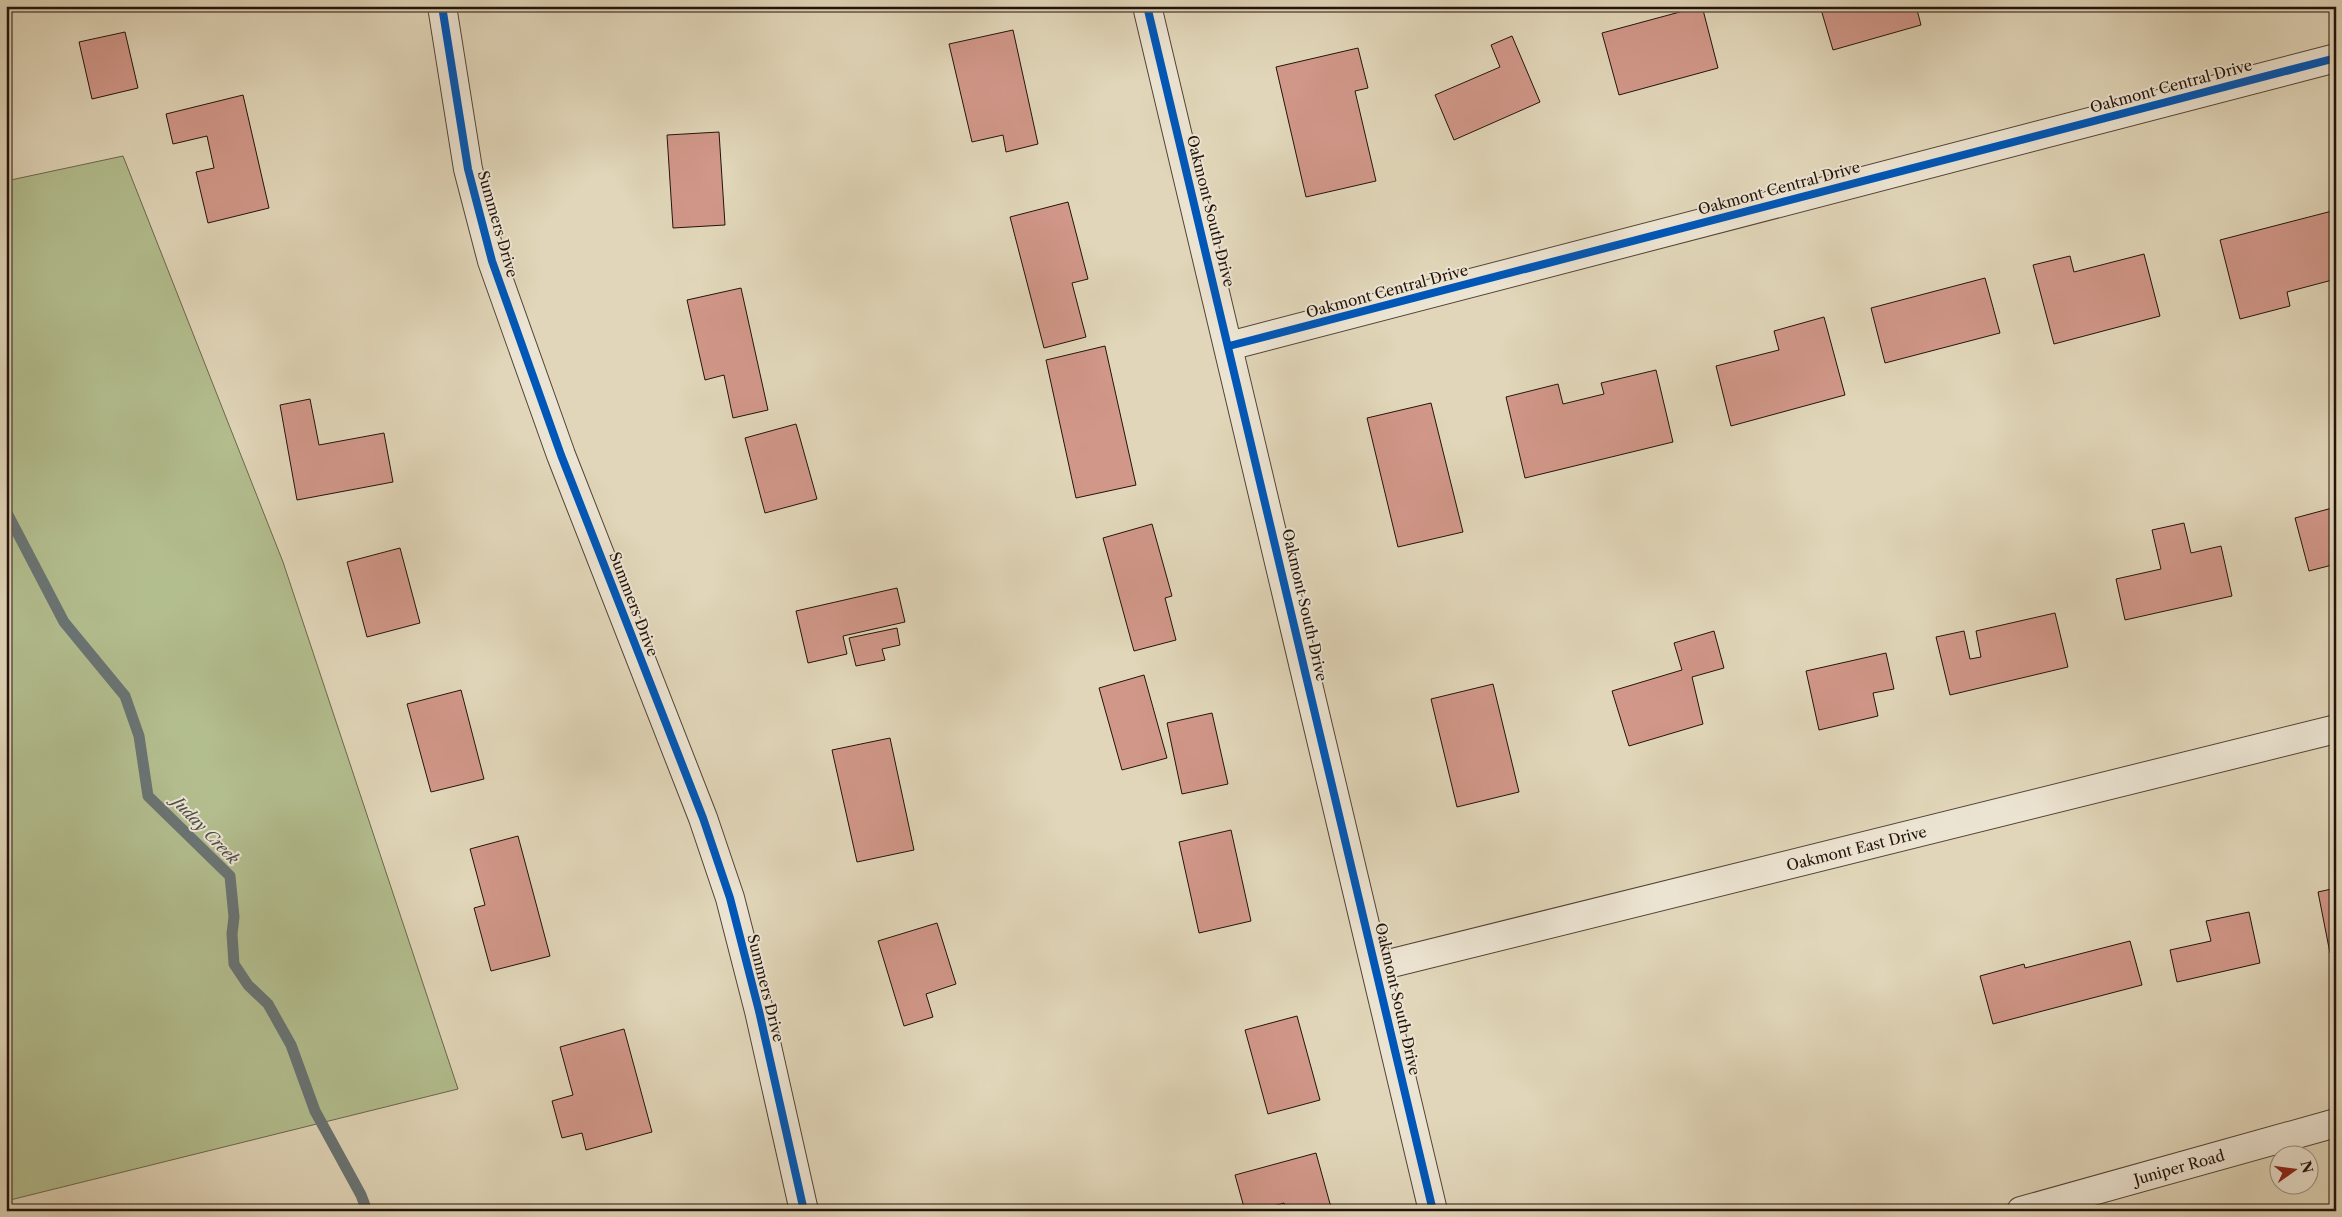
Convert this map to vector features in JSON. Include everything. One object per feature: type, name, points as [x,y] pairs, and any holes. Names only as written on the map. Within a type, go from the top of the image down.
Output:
[{"type":"street","name":"Summers Drive","points":[[442,6],[468,168],[492,261],[561,455],[703,818],[730,898],[761,1020],[804,1211]]},
{"type":"street","name":"Oakmont South Drive","points":[[1147,6],[1433,1211]]},
{"type":"street","name":"Oakmont Central Drive","points":[[1229,346],[2336,58]]},
{"type":"street","name":"Oakmont East Drive","points":[[1376,966],[2336,729]]},
{"type":"street","name":"Juniper Road","points":[[2021,1211],[2336,1122]]},
{"type":"green space","points":[[123,156],[283,562],[458,1089],[6,1201],[6,181]]},
{"type":"building","points":[[1702,6],[1718,68],[1619,95],[1602,33]]},
{"type":"building","points":[[1820,6],[1916,6],[1921,25],[1833,50]]},
{"type":"building","points":[[1013,30],[1038,144],[1006,152],[1003,135],[972,142],[949,44]]},
{"type":"building","points":[[125,32],[138,88],[92,99],[79,42]]},
{"type":"building","points":[[1512,36],[1540,102],[1454,140],[1435,95],[1500,67],[1491,45]]},
{"type":"building","points":[[1358,48],[1368,88],[1355,91],[1376,181],[1306,197],[1276,67]]},
{"type":"building","points":[[243,95],[269,208],[208,223],[196,172],[214,168],[207,136],[173,144],[166,114]]},
{"type":"building","points":[[719,132],[725,225],[673,228],[667,135]]},
{"type":"building","points":[[1068,202],[1088,279],[1072,283],[1086,337],[1044,348],[1010,217]]},
{"type":"building","points":[[2336,210],[2336,279],[2287,292],[2290,306],[2240,319],[2220,240]]},
{"type":"building","points":[[2144,254],[2160,316],[2054,344],[2033,265],[2070,256],[2074,272]]},
{"type":"building","points":[[1985,278],[2000,333],[1885,363],[1871,308]]},
{"type":"building","points":[[741,288],[768,410],[733,418],[724,375],[705,380],[687,300]]},
{"type":"building","points":[[1824,317],[1845,395],[1731,426],[1716,366],[1779,350],[1774,331]]},
{"type":"building","points":[[1105,346],[1136,485],[1076,498],[1046,360]]},
{"type":"building","points":[[1656,370],[1673,442],[1525,478],[1506,397],[1558,384],[1563,404],[1604,394],[1601,383]]},
{"type":"building","points":[[310,399],[319,445],[384,433],[393,482],[297,500],[280,405]]},
{"type":"building","points":[[1431,403],[1463,532],[1398,547],[1367,418]]},
{"type":"building","points":[[796,424],[817,499],[765,513],[745,438]]},
{"type":"building","points":[[2336,507],[2336,564],[2309,571],[2295,518]]},
{"type":"building","points":[[2184,523],[2191,553],[2221,546],[2232,596],[2125,620],[2116,579],[2161,569],[2152,530]]},
{"type":"building","points":[[1152,524],[1172,596],[1165,598],[1176,640],[1134,651],[1103,538]]},
{"type":"building","points":[[400,548],[420,623],[367,637],[347,562]]},
{"type":"building","points":[[897,588],[905,622],[843,636],[847,654],[808,663],[796,611]]},
{"type":"building","points":[[2055,613],[2068,667],[1950,695],[1936,637],[1964,631],[1970,659],[1981,657],[1976,631]]},
{"type":"building","points":[[897,628],[900,645],[882,649],[885,660],[856,666],[849,638]]},
{"type":"building","points":[[1714,631],[1724,668],[1692,677],[1703,724],[1629,746],[1612,691],[1682,670],[1674,643]]},
{"type":"building","points":[[1886,653],[1894,689],[1873,693],[1878,716],[1819,730],[1806,671]]},
{"type":"building","points":[[1144,675],[1167,758],[1122,770],[1099,688]]},
{"type":"building","points":[[1493,684],[1519,792],[1457,807],[1431,699]]},
{"type":"building","points":[[461,690],[484,779],[431,792],[407,704]]},
{"type":"building","points":[[1212,713],[1228,784],[1182,794],[1167,723]]},
{"type":"building","points":[[890,738],[914,850],[857,862],[832,750]]},
{"type":"building","points":[[1231,830],[1251,921],[1199,933],[1179,842]]},
{"type":"building","points":[[518,836],[550,956],[491,971],[474,908],[485,905],[470,849]]},
{"type":"building","points":[[2336,888],[2336,952],[2330,953],[2318,892]]},
{"type":"building","points":[[2249,912],[2260,963],[2177,982],[2170,950],[2211,941],[2206,921]]},
{"type":"building","points":[[937,923],[956,984],[926,994],[933,1017],[904,1026],[878,941]]},
{"type":"building","points":[[2130,941],[2142,985],[1993,1024],[1980,976],[2024,964],[2025,968]]},
{"type":"building","points":[[1297,1016],[1320,1100],[1268,1114],[1245,1030]]},
{"type":"building","points":[[624,1029],[652,1132],[586,1150],[582,1133],[562,1138],[552,1101],[573,1095],[560,1047]]},
{"type":"building","points":[[1316,1153],[1332,1211],[1286,1211],[1284,1203],[1256,1211],[1245,1211],[1235,1175]]},
{"type":"waterway","name":"Juday Creek","points":[[6,511],[64,622],[125,696],[139,736],[148,796],[230,876],[234,917],[232,934],[234,964],[248,985],[268,1004],[291,1045],[315,1111],[361,1195],[367,1211]]},
{"type":"cycle path","points":[[442,6],[468,169],[492,261],[561,455],[703,818],[730,898],[759,1011],[804,1211]]},
{"type":"cycle path","points":[[1147,6],[1433,1211]]},
{"type":"cycle path","points":[[1229,346],[2336,58]]}]
